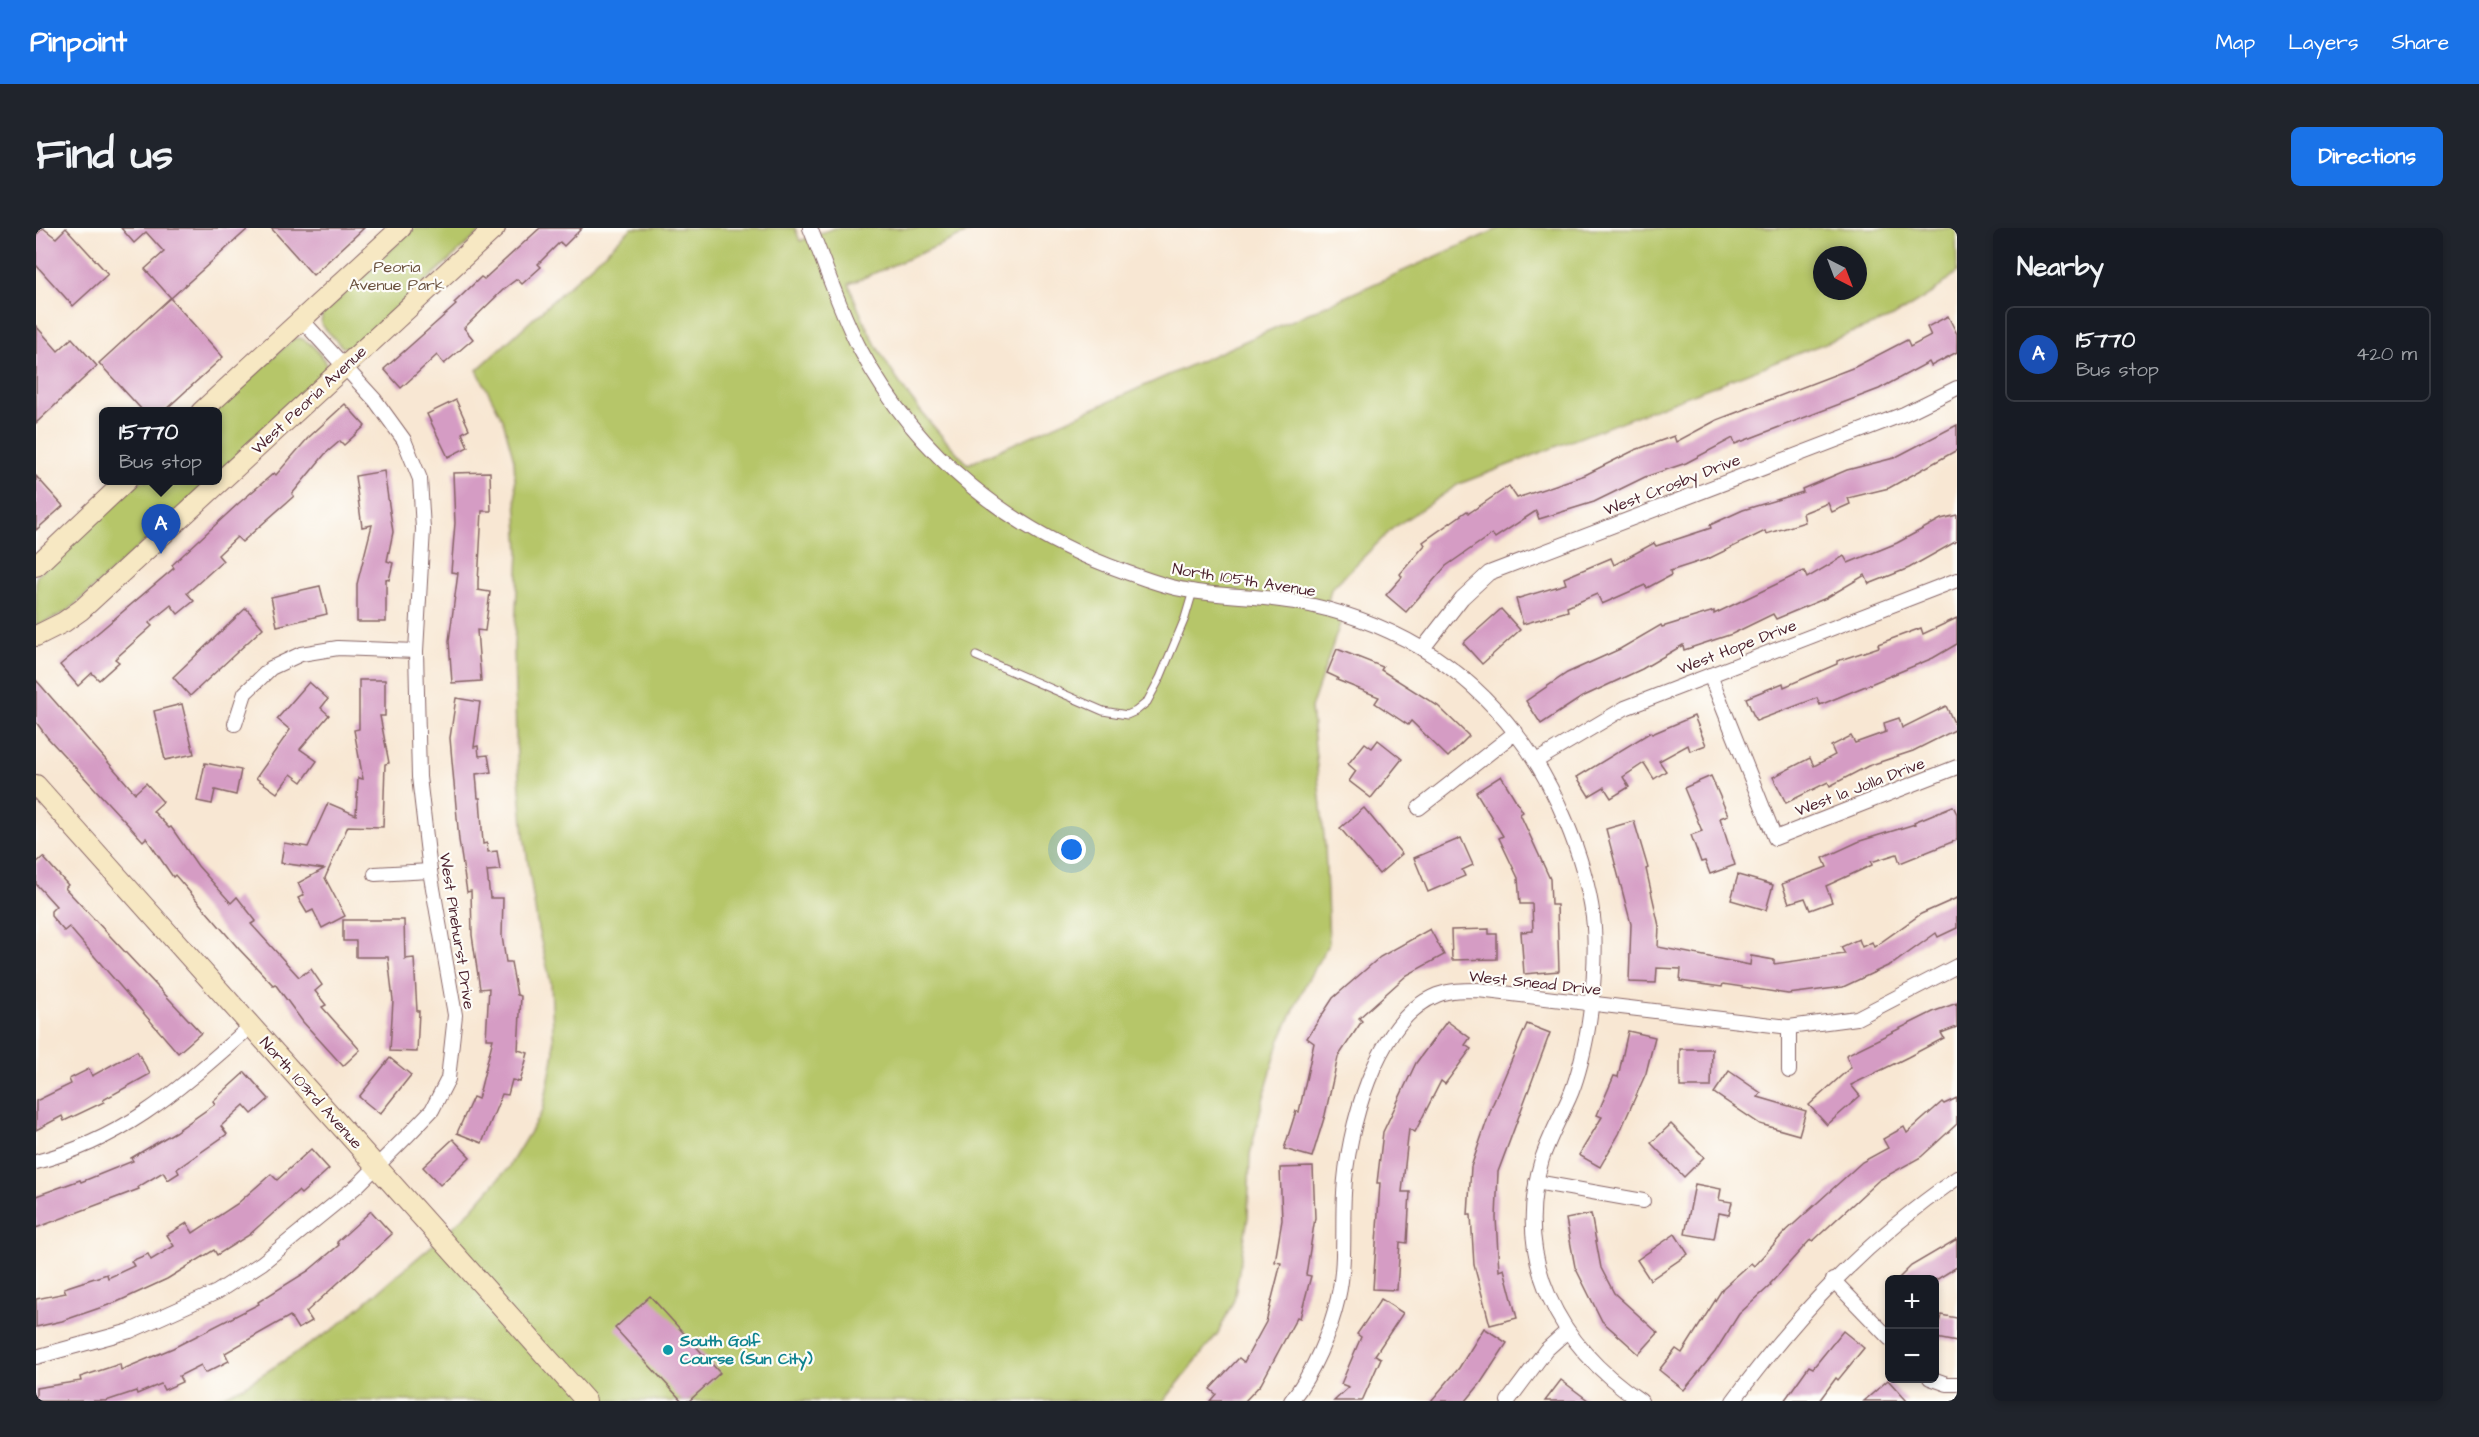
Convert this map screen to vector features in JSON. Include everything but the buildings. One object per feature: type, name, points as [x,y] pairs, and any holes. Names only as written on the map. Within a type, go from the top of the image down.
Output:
[{"type":"street","points":[[205,407],[401,228]]},
{"type":"street","name":"West Peoria Avenue","points":[[222,480],[495,228]]},
{"type":"street","name":"North 105th Avenue","points":[[810,228],[845,318],[883,388],[921,436],[959,476],[1014,520],[1062,546],[1140,577],[1193,591],[1297,602],[1366,621],[1424,647],[1469,681],[1516,732],[1536,761],[1573,835],[1593,918],[1592,1006],[1572,1093],[1543,1155],[1536,1182],[1534,1246],[1549,1298],[1566,1332],[1603,1374],[1641,1401]]},
{"type":"street","name":"West Pinehurst Drive","points":[[36,1357],[130,1331],[216,1292],[262,1263],[301,1234],[376,1166],[432,1110],[448,1079],[455,1015],[430,871],[419,777],[416,651],[423,529],[420,479],[404,440],[375,400],[301,319]]},
{"type":"street","name":"West Crosby Drive","points":[[1424,647],[1461,598],[1489,573],[1904,414],[1957,388]]},
{"type":"street","points":[[36,566],[122,485]]},
{"type":"street","name":"West Peoria Avenue","points":[[36,636],[64,622],[81,610],[217,485]]},
{"type":"street","name":"West Hope Drive","points":[[1536,761],[1625,708],[1957,580]]},
{"type":"street","points":[[235,724],[245,693],[271,668],[301,654],[338,648],[416,651]]},
{"type":"street","name":"West la Jolla Drive","points":[[1710,675],[1775,838],[1957,767]]},
{"type":"street","points":[[1419,808],[1516,732]]},
{"type":"street","name":"North 103rd Avenue","points":[[36,784],[586,1401]]},
{"type":"street","points":[[375,874],[430,871]]},
{"type":"street","name":"West Snead Drive","points":[[1291,1401],[1314,1363],[1338,1297],[1343,1258],[1344,1191],[1348,1156],[1372,1072],[1393,1032],[1421,1004],[1438,995],[1478,990],[1592,1006],[1789,1027],[1857,1018],[1957,966]]},
{"type":"street","points":[[36,1162],[103,1139],[131,1124],[176,1092],[251,1026]]},
{"type":"street","points":[[1789,1027],[1789,1071]]},
{"type":"street","points":[[1733,1401],[1780,1338],[1833,1280],[1889,1229],[1957,1178]]},
{"type":"street","points":[[1536,1182],[1643,1202]]},
{"type":"street","points":[[1833,1280],[1885,1334]]},
{"type":"street","points":[[1508,1401],[1546,1350],[1566,1332]]},
{"type":"street","points":[[1939,1380],[1957,1384]]},
{"type":"lane","points":[[976,656],[1103,711],[1127,715],[1147,702],[1160,678],[1185,618],[1193,591]]},
{"type":"green space","name":"Peoria Avenue Park","points":[[414,228],[485,228],[351,348],[342,347],[321,324],[322,315]]},
{"type":"green space","name":"South Golf Course (Sun City)","points":[[632,228],[795,228],[800,241],[834,228],[979,228],[849,284],[870,335],[898,381],[931,424],[968,464],[1500,228],[1956,228],[1957,272],[1935,291],[1893,317],[1459,484],[1393,528],[1331,589],[1326,610],[1343,615],[1311,708],[1325,846],[1329,943],[1306,983],[1279,1042],[1263,1100],[1250,1154],[1248,1217],[1234,1300],[1218,1333],[1164,1401],[210,1401],[244,1386],[334,1329],[442,1237],[472,1209],[508,1168],[543,1110],[554,1053],[551,983],[538,929],[524,836],[516,742],[514,647],[519,552],[514,460],[503,420],[477,370]]},
{"type":"green space","points":[[300,338],[313,346],[328,367],[327,372],[222,470],[222,407],[219,407],[293,339]]},
{"type":"green space","points":[[136,485],[207,485],[68,611],[36,626],[36,577]]},
{"type":"place","name":"15770","points":[[161,554]]},
{"type":"place","name":"South Golf Course (Sun City)","points":[[668,1350]]}]
